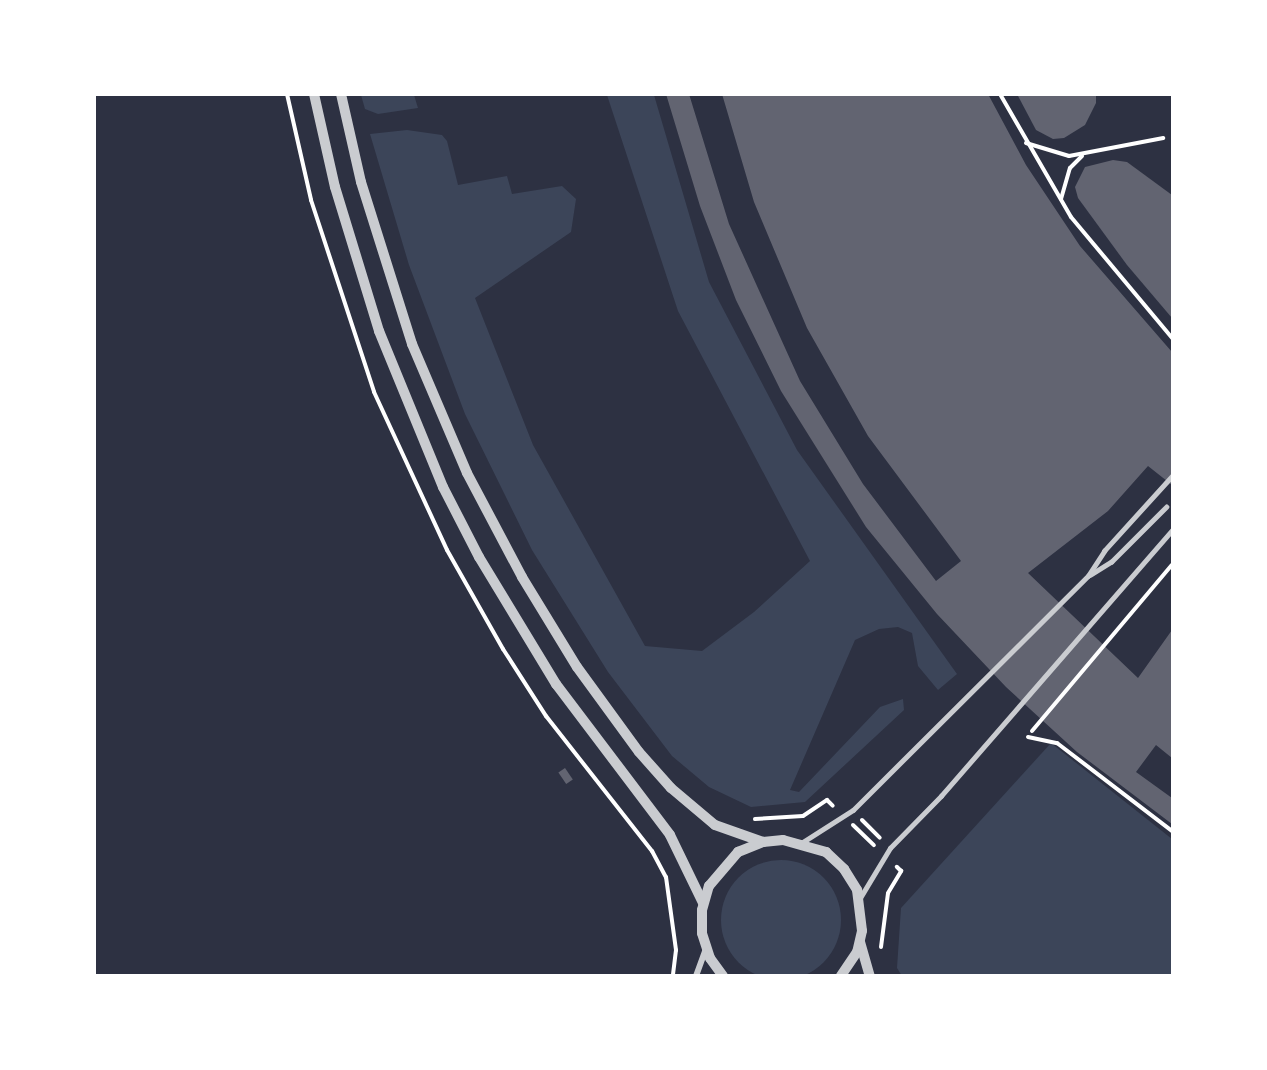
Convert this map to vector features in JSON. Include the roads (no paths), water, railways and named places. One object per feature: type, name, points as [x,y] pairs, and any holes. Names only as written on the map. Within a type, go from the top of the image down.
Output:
[{"type":"street","points":[[314,94],[335,187],[379,331],[443,487],[479,557],[550,674],[670,835],[703,903]]},
{"type":"street","points":[[341,94],[362,182],[412,344],[467,472],[522,577],[577,667],[639,752],[671,788],[714,825],[763,842],[803,842],[839,863],[860,898],[860,942],[870,975]]},
{"type":"street","points":[[723,975],[706,948],[701,926],[703,903],[709,886],[725,864],[738,852],[763,842]]},
{"type":"street","points":[[842,975],[860,942]]},
{"type":"street","points":[[696,975],[706,948]]},
{"type":"lane","points":[[803,842],[853,810],[1088,576],[1104,551],[1173,476]]},
{"type":"lane","points":[[1088,576],[1111,562],[1166,507]]},
{"type":"lane","points":[[860,898],[890,848],[941,796],[1173,530]]}]
